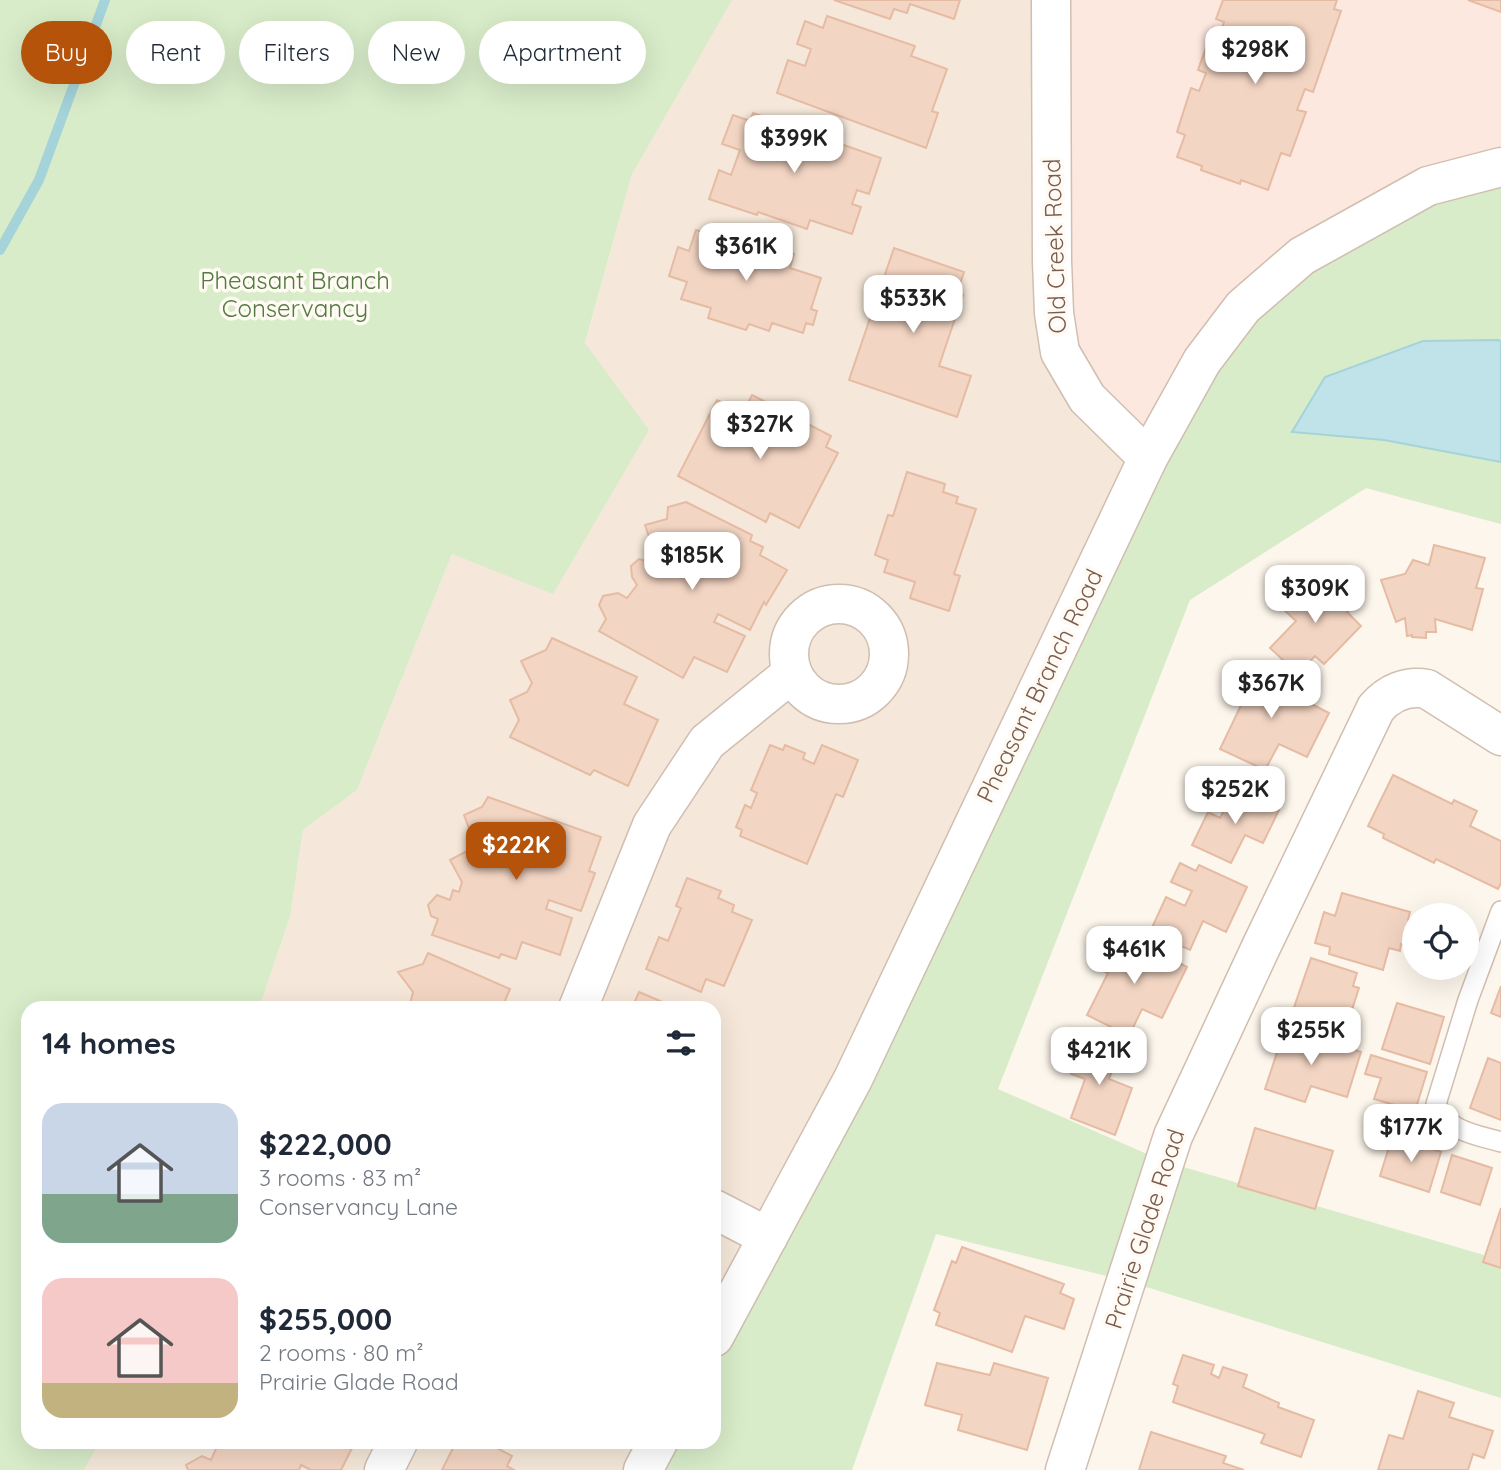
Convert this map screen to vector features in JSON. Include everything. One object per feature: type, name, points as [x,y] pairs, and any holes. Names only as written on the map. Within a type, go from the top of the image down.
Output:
[{"type":"street","name":"Old Creek Road","points":[[1051,0],[1052,261],[1054,313],[1060,352],[1087,398],[1149,458]]},
{"type":"street","name":"Pheasant Branch Road","points":[[721,1324],[853,1079],[1149,458],[1202,361],[1243,307],[1302,256],[1428,186],[1501,167]]},
{"type":"street","points":[[582,1001],[652,825],[706,742],[792,673]]},
{"type":"street","name":"Prairie Glade Road","points":[[1065,1470],[1173,1136],[1376,708],[1392,693],[1418,687],[1427,689],[1501,736]]},
{"type":"street","points":[[721,1213],[768,1237]]},
{"type":"street","points":[[384,1470],[394,1449]]},
{"type":"street","points":[[643,1470],[654,1449]]},
{"type":"lane","points":[[1501,911],[1468,1000],[1436,1104],[1442,1118],[1458,1129],[1501,1142]]},
{"type":"shaded area","points":[[680,0],[1051,0],[1148,458],[721,1323],[721,1001],[261,1001],[290,917],[303,830],[357,790],[452,554],[585,344]]},
{"type":"shaded area","points":[[1051,0],[1501,0],[1501,524],[1366,488],[1148,458],[1060,352]]},
{"type":"shaded area","points":[[96,1449],[654,1449],[643,1470],[84,1470]]},
{"type":"green space","name":"Pheasant Branch Conservancy","points":[[0,0],[732,0],[632,174],[585,343],[649,430],[553,594],[452,554],[357,790],[303,830],[290,917],[261,1001],[21,1001],[21,1449],[96,1449],[84,1470],[0,1470]]},
{"type":"green space","points":[[1501,167],[1501,524],[1366,488],[1190,600],[998,1089],[1163,1161],[1501,1260],[1501,1398],[1127,1281],[936,1234],[852,1470],[643,1470],[654,1449],[721,1449],[721,1323],[1243,307]]},
{"type":"water","points":[[1423,341],[1501,341],[1501,462],[1384,440],[1292,432],[1325,377]]},
{"type":"building","points":[[834,0],[960,0],[954,19],[910,4],[907,13],[894,9],[890,19]]},
{"type":"building","points":[[1223,0],[1337,0],[1334,9],[1341,11],[1313,92],[1305,89],[1297,110],[1306,112],[1290,156],[1281,153],[1268,190],[1241,180],[1240,184],[1201,170],[1202,166],[1177,157],[1185,135],[1177,132],[1191,88],[1199,91],[1206,73],[1198,70],[1213,28],[1221,30],[1224,22],[1216,19]]},
{"type":"building","points":[[1468,0],[1501,0],[1501,12]]},
{"type":"building","points":[[827,16],[915,46],[911,56],[947,69],[932,111],[938,113],[926,148],[777,93],[788,60],[805,66],[811,49],[797,44],[805,21],[823,28]]},
{"type":"building","points":[[753,113],[881,158],[869,194],[857,190],[852,204],[861,207],[852,234],[810,220],[807,229],[709,199],[719,170],[731,175],[740,150],[722,144],[733,115],[750,121]]},
{"type":"building","points":[[696,230],[755,246],[758,237],[781,245],[780,249],[794,254],[790,268],[821,278],[811,309],[817,311],[813,325],[806,323],[803,333],[772,323],[769,331],[749,324],[746,330],[708,318],[711,308],[681,299],[687,282],[669,276],[678,247],[689,251]]},
{"type":"building","points":[[894,248],[964,272],[957,293],[963,295],[939,366],[971,376],[957,417],[849,380]]},
{"type":"building","points":[[752,395],[831,436],[826,447],[838,453],[799,528],[770,513],[766,522],[678,476],[717,400],[743,413]]},
{"type":"building","points":[[907,472],[945,484],[943,492],[958,497],[956,503],[976,509],[954,574],[960,576],[949,611],[910,598],[915,582],[884,572],[888,560],[875,555],[888,515],[893,516]]},
{"type":"building","points":[[686,502],[752,535],[750,541],[763,547],[760,555],[787,570],[766,605],[764,602],[750,630],[718,614],[714,622],[745,636],[727,672],[694,657],[683,678],[599,631],[606,619],[599,605],[603,596],[618,593],[627,598],[637,585],[632,577],[631,566],[639,559],[647,561],[654,552],[645,525],[667,519],[668,507]]},
{"type":"building","points":[[1434,545],[1485,558],[1476,588],[1483,589],[1472,630],[1435,619],[1436,632],[1426,632],[1426,638],[1407,636],[1405,618],[1396,622],[1381,580],[1405,574],[1413,560],[1429,565]]},
{"type":"building","points":[[1317,573],[1352,607],[1347,612],[1361,626],[1324,664],[1315,656],[1298,674],[1270,648],[1296,621],[1283,609]]},
{"type":"building","points":[[552,638],[637,677],[624,704],[658,720],[628,786],[594,770],[590,775],[510,737],[519,720],[510,700],[527,692],[532,683],[521,661],[546,650]]},
{"type":"building","points":[[1249,663],[1280,678],[1279,682],[1300,694],[1298,697],[1329,713],[1307,757],[1279,744],[1265,770],[1220,749],[1245,697],[1236,693]]},
{"type":"building","points":[[770,745],[783,750],[785,745],[805,753],[803,759],[814,764],[822,745],[858,760],[843,797],[836,794],[807,864],[740,836],[742,830],[736,827],[745,805],[751,808],[757,793],[751,790]]},
{"type":"building","points":[[1393,775],[1452,804],[1454,800],[1477,811],[1470,826],[1501,841],[1501,883],[1498,889],[1436,859],[1434,863],[1383,838],[1384,834],[1368,826]]},
{"type":"building","points":[[1235,789],[1279,810],[1263,843],[1245,835],[1231,863],[1192,845],[1208,812],[1220,818]]},
{"type":"building","points":[[488,797],[601,837],[589,871],[595,873],[581,911],[549,900],[546,909],[572,918],[560,955],[522,942],[516,959],[501,954],[499,958],[432,935],[438,919],[431,916],[428,905],[437,895],[450,900],[453,890],[459,892],[462,882],[450,860],[467,851],[472,853],[481,835],[470,831],[464,815],[482,807]]},
{"type":"building","points":[[1180,863],[1196,871],[1199,865],[1247,887],[1226,932],[1203,921],[1190,950],[1150,932],[1166,897],[1185,906],[1192,891],[1171,882]]},
{"type":"building","points":[[687,878],[721,891],[718,898],[734,905],[732,912],[752,920],[724,986],[706,979],[701,992],[646,969],[659,937],[668,941],[681,908],[676,906]]},
{"type":"building","points":[[1342,893],[1402,910],[1400,951],[1389,948],[1383,970],[1329,954],[1330,947],[1315,943],[1324,912],[1335,916]]},
{"type":"building","points":[[1119,938],[1164,960],[1166,956],[1187,967],[1162,1018],[1142,1009],[1129,1036],[1087,1015],[1108,973],[1095,967],[1107,943],[1115,947]]},
{"type":"building","points":[[428,953],[510,989],[505,1001],[411,1001],[413,992],[398,972],[423,964]]},
{"type":"building","points":[[1311,958],[1357,973],[1353,986],[1359,988],[1349,1019],[1343,1017],[1337,1035],[1290,1019]]},
{"type":"building","points":[[1501,986],[1501,1017],[1491,1013]]},
{"type":"building","points":[[639,992],[660,1001],[635,1001]]},
{"type":"building","points":[[1397,1003],[1444,1017],[1430,1064],[1382,1049]]},
{"type":"building","points":[[1285,1028],[1361,1052],[1347,1097],[1311,1086],[1305,1102],[1265,1089]]},
{"type":"building","points":[[1085,1035],[1121,1048],[1109,1079],[1132,1088],[1115,1135],[1071,1118],[1085,1079],[1071,1074]]},
{"type":"building","points":[[1371,1055],[1427,1072],[1415,1111],[1374,1099],[1381,1078],[1365,1074]]},
{"type":"building","points":[[1488,1058],[1501,1063],[1501,1120],[1470,1108]]},
{"type":"building","points":[[1255,1128],[1333,1151],[1315,1209],[1238,1186]]},
{"type":"building","points":[[1392,1137],[1441,1152],[1429,1192],[1380,1176]]},
{"type":"building","points":[[1452,1155],[1492,1168],[1480,1205],[1441,1192]]},
{"type":"building","points":[[1501,1208],[1501,1268],[1483,1262]]},
{"type":"building","points":[[962,1247],[1064,1284],[1060,1293],[1074,1299],[1064,1329],[1025,1316],[1012,1352],[936,1325],[940,1313],[934,1310],[952,1261],[956,1263]]},
{"type":"building","points":[[1183,1355],[1214,1365],[1211,1374],[1219,1378],[1223,1367],[1247,1375],[1243,1387],[1279,1403],[1278,1407],[1314,1420],[1301,1457],[1261,1443],[1265,1434],[1173,1402],[1178,1386],[1173,1384]]},
{"type":"building","points":[[937,1363],[990,1375],[994,1363],[1048,1378],[1027,1450],[958,1430],[962,1415],[925,1405]]},
{"type":"building","points":[[1418,1391],[1454,1403],[1449,1417],[1493,1431],[1484,1458],[1473,1454],[1468,1470],[1378,1470],[1389,1435],[1403,1439]]},
{"type":"building","points":[[1151,1432],[1226,1456],[1223,1463],[1244,1470],[1139,1470]]},
{"type":"building","points":[[216,1449],[352,1449],[341,1470],[311,1470],[301,1465],[299,1470],[188,1470],[186,1465],[202,1456],[211,1460]]},
{"type":"building","points":[[452,1449],[498,1449],[512,1456],[507,1466],[514,1470],[442,1470]]},
{"type":"waterway","points":[[0,250],[39,180],[105,0]]}]
